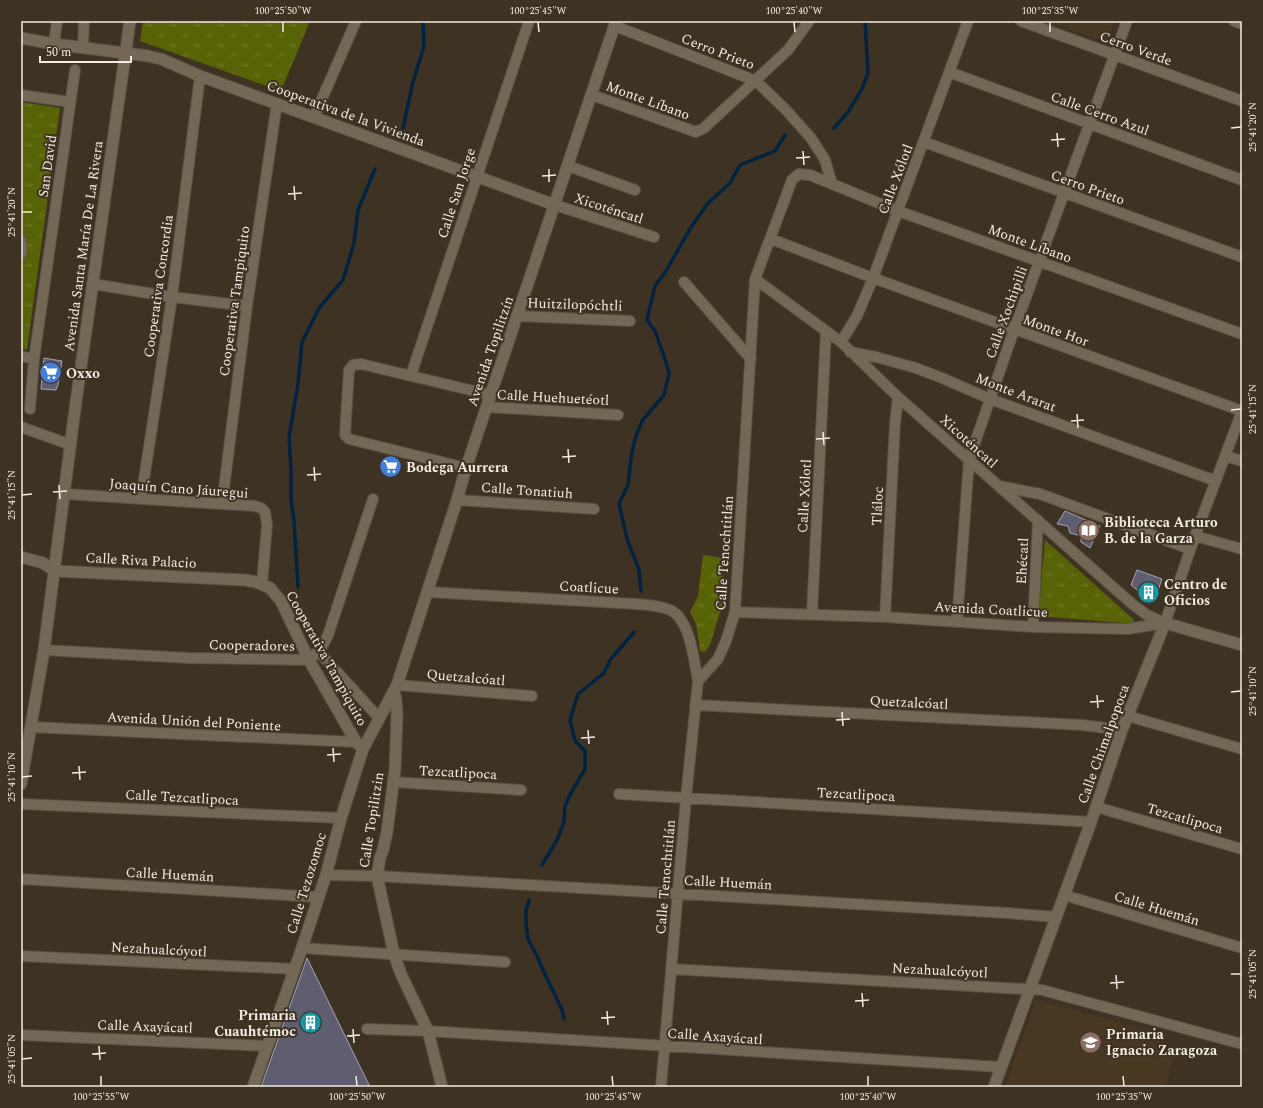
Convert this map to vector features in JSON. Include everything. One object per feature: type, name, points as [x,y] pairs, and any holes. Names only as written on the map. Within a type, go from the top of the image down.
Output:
[{"type":"street","points":[[54,44],[57,21]]},
{"type":"street","points":[[82,47],[84,21]]},
{"type":"street","name":"Avenida Santa María De La Rivera","points":[[21,784],[44,650],[130,21]]},
{"type":"street","points":[[314,117],[356,21]]},
{"type":"street","name":"Calle San Jorge","points":[[411,375],[529,21]]},
{"type":"street","points":[[756,81],[788,50],[808,21]]},
{"type":"street","name":"Calle Xólotl","points":[[841,342],[857,316],[873,278],[968,21]]},
{"type":"street","name":"Cerro Verde","points":[[1021,21],[1242,101]]},
{"type":"street","name":"Calle Xochipilli","points":[[957,622],[969,460],[1014,330],[1127,21]]},
{"type":"street","points":[[1234,21],[1242,24]]},
{"type":"street","name":"Cerro Prieto","points":[[616,24],[756,81],[785,109],[811,138],[825,160],[832,184]]},
{"type":"street","name":"Avenida Topilitzín","points":[[395,688],[458,500],[466,468],[616,24]]},
{"type":"street","name":"Cooperativa de la Vivienda","points":[[21,38],[161,59],[200,76],[555,205]]},
{"type":"street","name":"San David","points":[[30,409],[34,359],[75,70]]},
{"type":"street","name":"Calle Cerro Azul","points":[[949,72],[1242,180]]},
{"type":"street","name":"Cooperativa Concordia","points":[[141,499],[172,297],[200,76]]},
{"type":"street","name":"Monte Líbano","points":[[592,95],[696,132],[704,128],[756,81]]},
{"type":"street","points":[[21,95],[70,102]]},
{"type":"street","name":"Cooperativa Tampiquito","points":[[222,504],[247,306],[277,103]]},
{"type":"street","name":"Cerro Prieto","points":[[924,142],[1242,257]]},
{"type":"street","points":[[568,166],[635,190]]},
{"type":"street","name":"Calle Tenochtitlán","points":[[661,1087],[670,969],[698,681],[718,659],[726,641],[735,612],[755,279],[792,180],[799,174],[810,175]]},
{"type":"street","name":"Monte Líbano","points":[[810,175],[898,211],[1242,334]]},
{"type":"street","name":"Xicoténcatl","points":[[555,205],[654,237]]},
{"type":"street","name":"Monte Hor","points":[[771,239],[1014,330],[1242,411]]},
{"type":"street","points":[[21,241],[21,254]]},
{"type":"street","name":"Xicoténcatl","points":[[755,279],[841,342],[898,397],[1138,610],[1165,623]]},
{"type":"street","points":[[684,282],[751,360]]},
{"type":"street","points":[[93,284],[172,297],[247,306]]},
{"type":"street","name":"Huitzilopóchtli","points":[[518,316],[630,321]]},
{"type":"street","name":"Calle Xólotl","points":[[812,614],[826,331]]},
{"type":"street","name":"Monte Ararat","points":[[850,352],[876,357],[916,368],[990,399],[1216,480]]},
{"type":"street","points":[[21,356],[34,359]]},
{"type":"street","name":"Calle Huehuetéotl","points":[[345,435],[349,370],[353,365],[361,364],[491,395]]},
{"type":"street","name":"Tláloc","points":[[885,617],[895,423],[898,397]]},
{"type":"street","name":"Calle Huehuetéotl","points":[[487,407],[618,415]]},
{"type":"street","name":"Calle Chimalpopoca","points":[[994,1087],[1091,822],[1122,730],[1165,623],[1190,549],[1242,411]]},
{"type":"street","points":[[21,427],[71,445]]},
{"type":"street","name":"Calle Tonatiuh","points":[[345,435],[352,441],[466,468]]},
{"type":"street","points":[[1226,456],[1242,461]]},
{"type":"street","points":[[998,486],[1040,494],[1190,549]]},
{"type":"street","name":"Joaquín Cano Jáuregui","points":[[65,494],[255,506],[261,508],[265,512],[267,525],[262,584]]},
{"type":"street","name":"Cooperadores","points":[[44,650],[188,658],[309,660],[319,652],[328,635],[373,499]]},
{"type":"street","name":"Calle Tonatiuh","points":[[458,500],[594,509]]},
{"type":"street","name":"Ehécatl","points":[[1033,627],[1038,520]]},
{"type":"street","points":[[1195,536],[1242,549]]},
{"type":"street","name":"Calle Riva Palacio","points":[[21,557],[43,563],[55,571],[245,580],[262,584]]},
{"type":"street","name":"Cooperativa Tampiquito","points":[[262,584],[270,588],[281,601],[309,660],[360,746]]},
{"type":"street","name":"Coatlicue","points":[[428,592],[636,604],[660,607],[675,613],[682,620],[690,643],[698,681]]},
{"type":"street","name":"Avenida Coatlicue","points":[[735,612],[885,617],[1033,627],[1128,629],[1165,623],[1242,645]]},
{"type":"street","name":"Cooperativa Tampiquito","points":[[319,652],[379,718]]},
{"type":"street","name":"Quetzalcóatl","points":[[395,688],[532,696]]},
{"type":"street","name":"Calle Tezozomoc","points":[[253,1087],[295,969],[326,874],[360,746],[379,718],[395,688]]},
{"type":"street","name":"Calle Topilitzin","points":[[395,688],[398,726],[393,782],[387,832],[377,876],[394,954],[401,974],[428,1030],[442,1087]]},
{"type":"street","name":"Quetzalcóatl","points":[[695,705],[1082,725],[1122,730]]},
{"type":"street","points":[[1128,716],[1242,749]]},
{"type":"street","name":"Avenida Unión del Poniente","points":[[31,727],[360,746]]},
{"type":"street","name":"Tezcatlipoca","points":[[393,782],[521,790]]},
{"type":"street","name":"Tezcatlipoca","points":[[619,794],[1091,822]]},
{"type":"street","name":"Calle Tezcatlipoca","points":[[21,804],[341,818]]},
{"type":"street","name":"Tezcatlipoca","points":[[1096,807],[1242,849]]},
{"type":"street","name":"Calle Huemán","points":[[326,874],[678,893],[1000,912],[1056,917]]},
{"type":"street","name":"Calle Huemán","points":[[21,879],[318,897]]},
{"type":"street","name":"Calle Huemán","points":[[1064,895],[1242,948]]},
{"type":"street","points":[[302,948],[505,962]]},
{"type":"street","name":"Nezahualcóyotl","points":[[21,956],[295,969]]},
{"type":"street","name":"Nezahualcóyotl","points":[[670,969],[1030,989],[1066,996],[1242,1044]]},
{"type":"street","name":"Calle Axayácatl","points":[[367,1030],[428,1030],[664,1047],[1001,1067]]},
{"type":"street","name":"Calle Axayácatl","points":[[21,1035],[267,1046]]},
{"type":"shaded area","points":[[1047,21],[1114,21],[1109,36],[1101,40]]},
{"type":"shaded area","name":"Primaria Ignacio Zaragoza","points":[[1036,1000],[1160,1034],[1161,1051],[1174,1056],[1165,1087],[1005,1087]]},
{"type":"green space","points":[[143,21],[310,21],[281,91],[140,41]]},
{"type":"green space","points":[[21,102],[60,108],[27,350],[21,348],[21,264],[27,249],[21,231]]},
{"type":"green space","points":[[1045,540],[1133,619],[1135,624],[1038,616]]},
{"type":"green space","points":[[703,555],[723,558],[722,606],[710,645],[705,652],[700,651],[696,624],[690,612],[698,596]]},
{"type":"building","name":"Oxxo","points":[[44,358],[62,361],[56,390],[41,389]]},
{"type":"building","name":"Biblioteca Arturo B. de la Garza","points":[[1065,511],[1100,526],[1090,548],[1081,542],[1081,536],[1070,533],[1068,526],[1057,524]]},
{"type":"building","name":"Centro de Oficios","points":[[1137,570],[1162,579],[1155,599],[1150,601],[1131,585]]},
{"type":"building","name":"Primaria Cuauhtémoc","points":[[307,958],[370,1087],[261,1087]]},
{"type":"waterway","points":[[403,128],[413,82],[424,46],[423,21]]},
{"type":"waterway","points":[[834,128],[848,112],[862,89],[868,73],[865,21]]},
{"type":"waterway","points":[[641,591],[639,570],[627,539],[619,504],[628,485],[635,439],[642,421],[664,395],[669,373],[655,331],[647,320],[655,286],[666,271],[690,229],[707,204],[730,183],[740,165],[775,151],[785,135]]},
{"type":"waterway","points":[[298,587],[294,520],[291,500],[289,437],[298,384],[302,342],[319,308],[343,280],[354,243],[358,210],[375,169]]},
{"type":"waterway","points":[[542,865],[557,840],[564,822],[565,806],[585,769],[585,751],[575,741],[570,720],[578,694],[603,674],[611,659],[634,632]]},
{"type":"waterway","points":[[529,900],[526,910],[528,939],[562,1010],[564,1019]]},
{"type":"place","name":"Oxxo","points":[[51,373]]},
{"type":"place","name":"Bodega Aurrera","points":[[390,467]]},
{"type":"place","name":"Biblioteca Arturo B. de la Garza","points":[[1089,530]]},
{"type":"place","name":"Centro de Oficios","points":[[1148,592]]},
{"type":"place","name":"Primaria Cuauhtémoc","points":[[311,1023]]},
{"type":"place","name":"Primaria Ignacio Zaragoza","points":[[1091,1042]]}]
